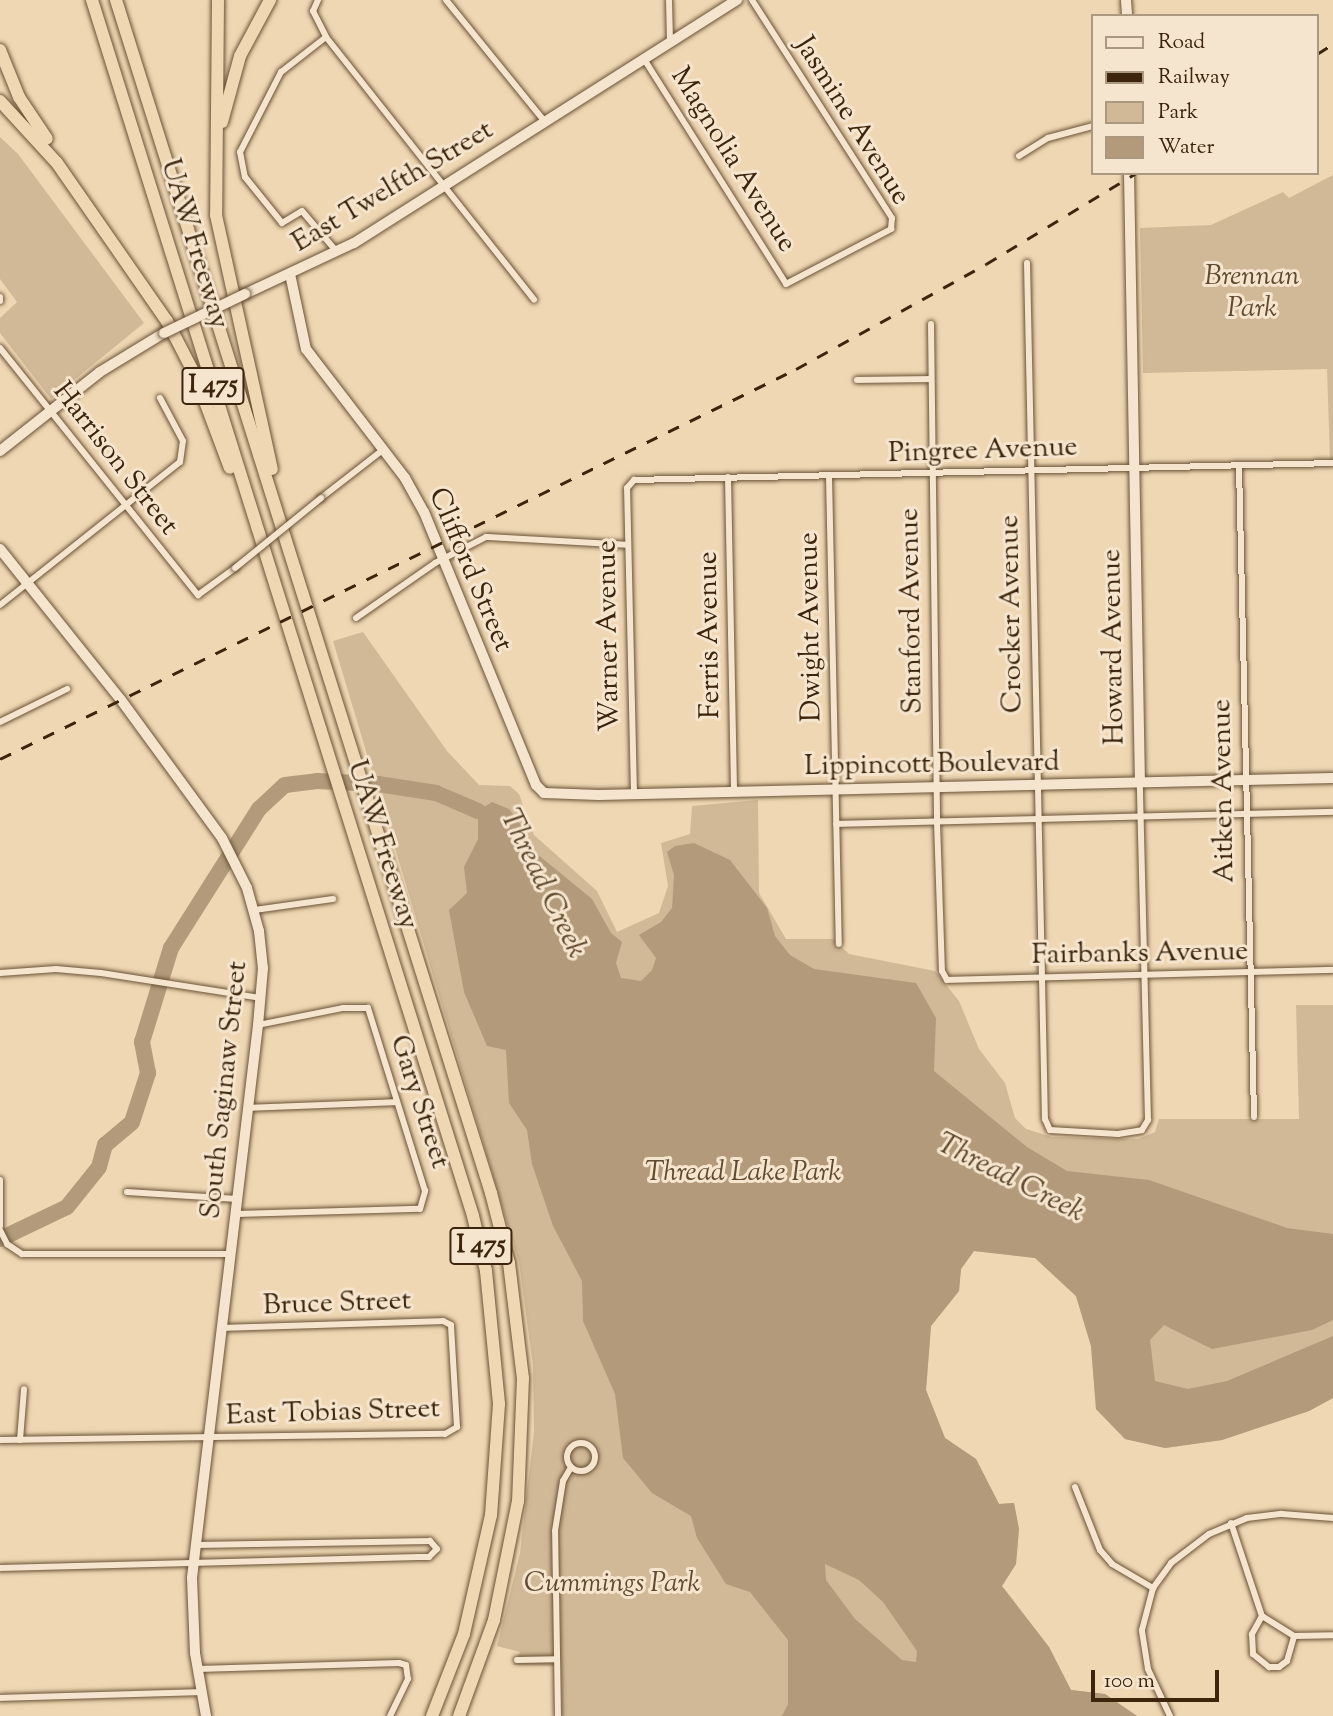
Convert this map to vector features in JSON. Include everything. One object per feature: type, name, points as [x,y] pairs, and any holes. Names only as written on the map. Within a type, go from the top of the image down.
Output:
[{"type":"highway","name":"UAW Freeway","points":[[92,0],[473,1216],[493,1323],[498,1425],[488,1539],[464,1634],[432,1716]]},
{"type":"highway","name":"UAW Freeway","points":[[117,0],[497,1212],[520,1341],[523,1424],[512,1540],[494,1620],[459,1716]]},
{"type":"highway","points":[[218,0],[214,196],[222,250],[293,562]]},
{"type":"highway","points":[[214,196],[222,118],[232,79],[270,0]]},
{"type":"highway","points":[[0,50],[19,97],[180,343],[267,559]]},
{"type":"highway","points":[[0,101],[41,143],[94,213]]},
{"type":"street","points":[[318,0],[316,19],[326,37],[534,299]]},
{"type":"street","points":[[446,0],[545,122]]},
{"type":"street","points":[[669,0],[670,41]]},
{"type":"street","name":"East Twelfth Street","points":[[0,451],[118,359],[164,332],[337,252],[737,0]]},
{"type":"street","name":"Jasmine Avenue","points":[[752,0],[892,218],[891,229],[786,284]]},
{"type":"street","points":[[326,37],[281,72],[240,152],[244,177],[282,223],[302,211],[337,252]]},
{"type":"street","name":"Magnolia Avenue","points":[[644,59],[786,284]]},
{"type":"street","points":[[1019,156],[1048,138],[1092,126]]},
{"type":"street","name":"Howard Avenue","points":[[1049,1130],[1118,1134],[1142,1130],[1148,1120],[1129,175]]},
{"type":"street","name":"Crocker Avenue","points":[[1027,263],[1037,820],[1045,1119],[1049,1130]]},
{"type":"street","name":"Clifford Street","points":[[290,274],[303,340],[311,359],[384,449],[424,512],[536,785]]},
{"type":"street","name":"Stanford Avenue","points":[[931,324],[937,822],[942,971],[947,979]]},
{"type":"street","name":"Harrison Street","points":[[0,348],[125,508],[198,595],[384,449]]},
{"type":"street","points":[[857,380],[931,379]]},
{"type":"street","points":[[0,605],[125,508],[184,454],[183,441],[160,398]]},
{"type":"street","name":"Pingree Avenue","points":[[634,480],[1333,463]]},
{"type":"street","name":"Aitken Avenue","points":[[1238,465],[1248,972],[1254,1117]]},
{"type":"street","name":"Dwight Avenue","points":[[828,476],[839,944]]},
{"type":"street","name":"Ferris Avenue","points":[[728,477],[734,791]]},
{"type":"street","name":"Warner Avenue","points":[[634,480],[626,488],[634,794]]},
{"type":"street","points":[[356,618],[443,559],[486,537],[628,545]]},
{"type":"street","name":"South Saginaw Street","points":[[0,549],[113,690],[222,838],[239,869],[254,910],[262,950],[258,1025],[194,1560],[192,1620],[206,1716]]},
{"type":"street","points":[[0,722],[67,689]]},
{"type":"street","name":"Lippincott Boulevard","points":[[536,785],[544,793],[566,795],[1333,778]]},
{"type":"street","name":"Lippincott Boulevard","points":[[836,824],[1333,812]]},
{"type":"street","points":[[254,910],[333,898]]},
{"type":"street","points":[[0,973],[56,969],[151,980],[260,998]]},
{"type":"street","name":"Fairbanks Avenue","points":[[947,979],[1333,970]]},
{"type":"street","name":"Gary Street","points":[[236,1214],[420,1209],[425,1191],[368,1009],[343,1008],[258,1025]]},
{"type":"street","points":[[248,1108],[397,1102]]},
{"type":"street","points":[[0,1180],[0,1228],[7,1244],[22,1254],[231,1254]]},
{"type":"street","points":[[127,1192],[237,1199]]},
{"type":"street","name":"Bruce Street","points":[[223,1328],[443,1321],[452,1325],[457,1427]]},
{"type":"street","points":[[20,1440],[24,1389]]},
{"type":"street","name":"East Tobias Street","points":[[0,1440],[445,1434],[457,1427]]},
{"type":"street","points":[[558,1716],[555,1531],[563,1481],[571,1467],[567,1454],[572,1447],[584,1443],[592,1448],[592,1466],[580,1471],[571,1467]]},
{"type":"street","points":[[1075,1487],[1100,1550],[1112,1564],[1153,1588]]},
{"type":"street","points":[[1170,1716],[1149,1669],[1142,1630],[1153,1588],[1189,1547],[1231,1523],[1264,1514],[1333,1518]]},
{"type":"street","points":[[1231,1523],[1262,1616],[1294,1636],[1333,1634]]},
{"type":"street","points":[[0,1569],[194,1560],[429,1556],[437,1549],[430,1541],[196,1545]]},
{"type":"street","points":[[331,1544],[331,1559]]},
{"type":"street","points":[[1262,1616],[1252,1634],[1251,1647],[1269,1667],[1287,1661],[1294,1636]]},
{"type":"street","points":[[517,1660],[556,1659]]},
{"type":"street","points":[[198,1669],[406,1665],[408,1679],[390,1716]]},
{"type":"street","points":[[0,1698],[201,1692]]},
{"type":"green space","points":[[0,137],[18,154],[144,323],[51,399],[0,333],[0,318],[17,302],[0,279]]},
{"type":"green space","name":"Brennan Park","points":[[1333,175],[1333,460],[1330,460],[1327,369],[1143,373],[1140,228],[1211,225],[1283,192],[1289,198]]},
{"type":"green space","name":"Thread Lake Park","points":[[363,632],[447,751],[479,785],[510,786],[519,794],[534,835],[597,891],[617,932],[659,913],[668,886],[661,843],[690,834],[692,806],[758,800],[759,893],[786,939],[833,939],[849,954],[935,971],[959,1001],[979,1049],[1005,1083],[1015,1118],[1026,1129],[1052,1137],[1138,1139],[1155,1132],[1159,1119],[1299,1119],[1296,1005],[1333,1005],[1333,1398],[1309,1411],[1222,1440],[1165,1448],[1125,1439],[1096,1409],[1091,1346],[1076,1296],[1035,1258],[974,1251],[961,1269],[959,1291],[931,1326],[926,1390],[945,1438],[976,1459],[999,1504],[1014,1503],[1019,1529],[1016,1564],[1002,1586],[1049,1647],[1071,1690],[1105,1694],[1137,1716],[562,1716],[561,1666],[513,1665],[520,1652],[497,1646],[520,1553],[534,1431],[533,1366],[519,1262],[333,641]]},
{"type":"water","name":"Thread Lake Park","points":[[492,802],[509,809],[523,828],[531,849],[592,899],[611,933],[622,942],[616,963],[621,978],[641,981],[652,970],[656,958],[639,935],[661,922],[672,908],[674,875],[667,852],[675,846],[694,843],[730,860],[767,908],[775,936],[790,955],[814,969],[916,983],[936,1018],[934,1071],[1027,1147],[1067,1171],[1149,1180],[1287,1228],[1333,1234],[1333,1320],[1312,1330],[1212,1349],[1164,1325],[1150,1340],[1155,1381],[1188,1389],[1227,1381],[1333,1336],[1333,1398],[1309,1411],[1222,1440],[1165,1448],[1125,1439],[1096,1409],[1091,1346],[1076,1296],[1035,1258],[974,1251],[961,1269],[959,1291],[931,1326],[926,1390],[945,1438],[976,1459],[999,1504],[1014,1503],[1019,1529],[1016,1564],[1002,1586],[1049,1647],[1071,1690],[1105,1694],[1137,1716],[782,1716],[788,1704],[788,1640],[750,1592],[726,1584],[697,1538],[691,1516],[652,1493],[623,1458],[615,1394],[583,1321],[582,1281],[553,1226],[532,1164],[527,1130],[509,1103],[506,1050],[487,1046],[464,992],[449,910],[467,893],[464,867],[478,839],[478,811]],"holes":[[[825,1564],[859,1580],[883,1602],[917,1651],[916,1662],[902,1660],[855,1619],[826,1580]]]},
{"type":"waterway","name":"Thread Creek","points":[[0,1239],[67,1207],[99,1167],[105,1145],[132,1122],[148,1073],[142,1042],[171,948],[259,809],[285,785],[317,781],[378,784],[436,793],[478,811]]},
{"type":"railway","points":[[1319,53],[1333,44]]},
{"type":"railway","points":[[0,759],[796,369],[986,264],[1133,175]]},
{"type":"park label","name":"Cummings Park","points":[[612,1584]]}]
